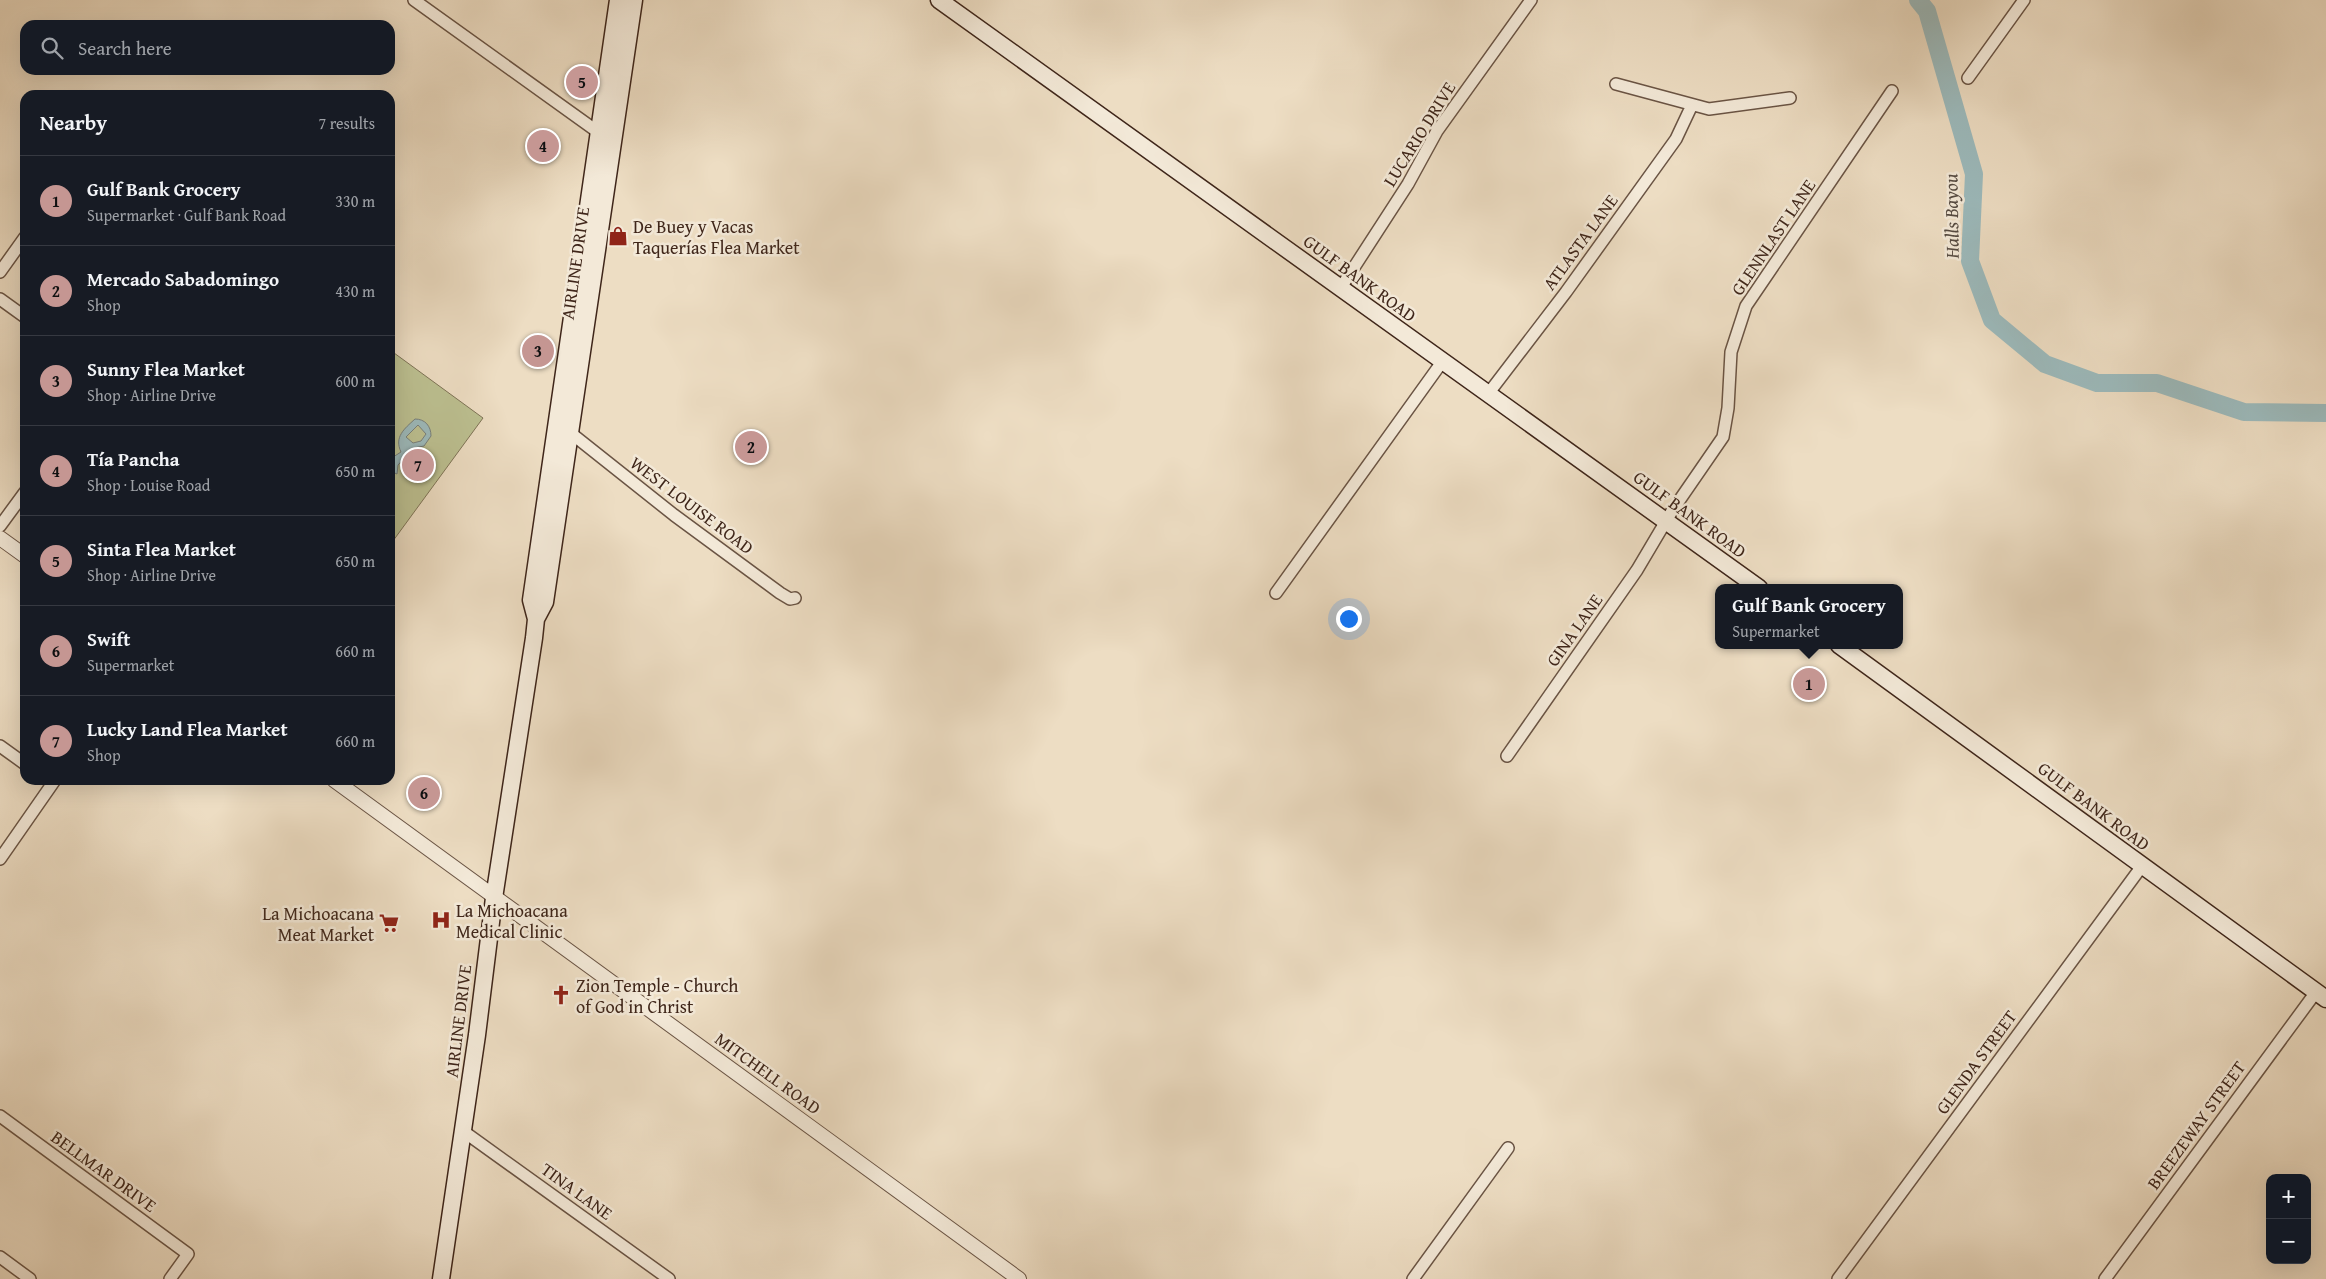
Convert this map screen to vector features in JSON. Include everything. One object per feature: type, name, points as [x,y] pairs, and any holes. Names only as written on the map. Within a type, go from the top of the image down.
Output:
[{"type":"main road","name":"AIRLINE DRIVE","points":[[536,619],[531,600],[618,0]]},
{"type":"main road","name":"AIRLINE DRIVE","points":[[441,1279],[464,1131],[494,898],[536,619],[546,602],[634,0]]},
{"type":"main road","name":"GULF BANK ROAD","points":[[939,0],[987,32],[1340,289],[1753,584]]},
{"type":"main road","points":[[552,446],[562,438],[572,434]]},
{"type":"main road","name":"GULF BANK ROAD","points":[[1844,649],[2321,996]]},
{"type":"street","points":[[414,0],[598,132]]},
{"type":"street","name":"LUCARIO DRIVE","points":[[1340,289],[1408,184],[1438,131],[1531,0]]},
{"type":"street","points":[[1968,78],[2024,0]]},
{"type":"street","points":[[1616,84],[1709,109],[1790,98]]},
{"type":"street","name":"GLENNLAST LANE","points":[[1667,522],[1672,511],[1722,437],[1728,408],[1731,352],[1746,306],[1753,293],[1791,242],[1892,91]]},
{"type":"street","name":"ATLASTA LANE","points":[[1488,394],[1566,292],[1676,139],[1692,105]]},
{"type":"street","points":[[0,272],[20,244]]},
{"type":"street","points":[[0,299],[20,313]]},
{"type":"street","points":[[1276,593],[1442,362]]},
{"type":"street","name":"WEST LOUISE ROAD","points":[[572,434],[667,509],[780,593],[790,599],[794,598]]},
{"type":"street","points":[[0,526],[20,499]]},
{"type":"street","name":"GINA LANE","points":[[1508,756],[1637,570],[1667,522]]},
{"type":"street","points":[[0,538],[20,552]]},
{"type":"street","points":[[0,746],[20,760]]},
{"type":"street","points":[[0,859],[48,785]]},
{"type":"street","name":"MITCHELL ROAD","points":[[341,785],[1018,1279]]},
{"type":"street","name":"GLENDA STREET","points":[[1838,1279],[2142,866]]},
{"type":"street","name":"BREEZEWAY STREET","points":[[2104,1279],[2321,996]]},
{"type":"street","name":"BELLMAR DRIVE","points":[[0,1116],[188,1254],[170,1279]]},
{"type":"street","name":"TINA LANE","points":[[464,1131],[669,1279]]},
{"type":"street","points":[[1413,1279],[1508,1148]]},
{"type":"street","points":[[0,1257],[30,1279]]},
{"type":"green space","points":[[395,354],[483,418],[395,538]]},
{"type":"water","points":[[415,419],[419,419],[427,424],[431,436],[424,446],[414,448],[398,465],[397,474],[395,473],[395,456],[401,452],[399,438]],"holes":[[[418,425],[426,434],[421,441],[413,443],[406,437]]]},
{"type":"waterway","name":"Halls Bayou","points":[[1918,0],[1927,11],[1974,174],[1970,261],[1992,320],[2045,364],[2097,383],[2157,383],[2244,412],[2326,413]]},
{"type":"place","name":"Sinta Flea Market","points":[[582,82]]},
{"type":"place","name":"Tía Pancha","points":[[543,146]]},
{"type":"place","name":"De Buey y Vacas Taquerías Flea Market","points":[[618,236]]},
{"type":"place","name":"Sunny Flea Market","points":[[538,351]]},
{"type":"place","name":"Mercado Sabadomingo","points":[[751,447]]},
{"type":"place","name":"Lucky Land Flea Market","points":[[418,465]]},
{"type":"place","name":"Gulf Bank Grocery","points":[[1809,684]]},
{"type":"place","name":"Swift","points":[[424,793]]},
{"type":"place","name":"La Michoacana Medical Clinic","points":[[441,920]]},
{"type":"place","name":"La Michoacana Meat Market","points":[[389,923]]},
{"type":"place","name":"Zion Temple - Church of God in Christ","points":[[561,995]]}]
